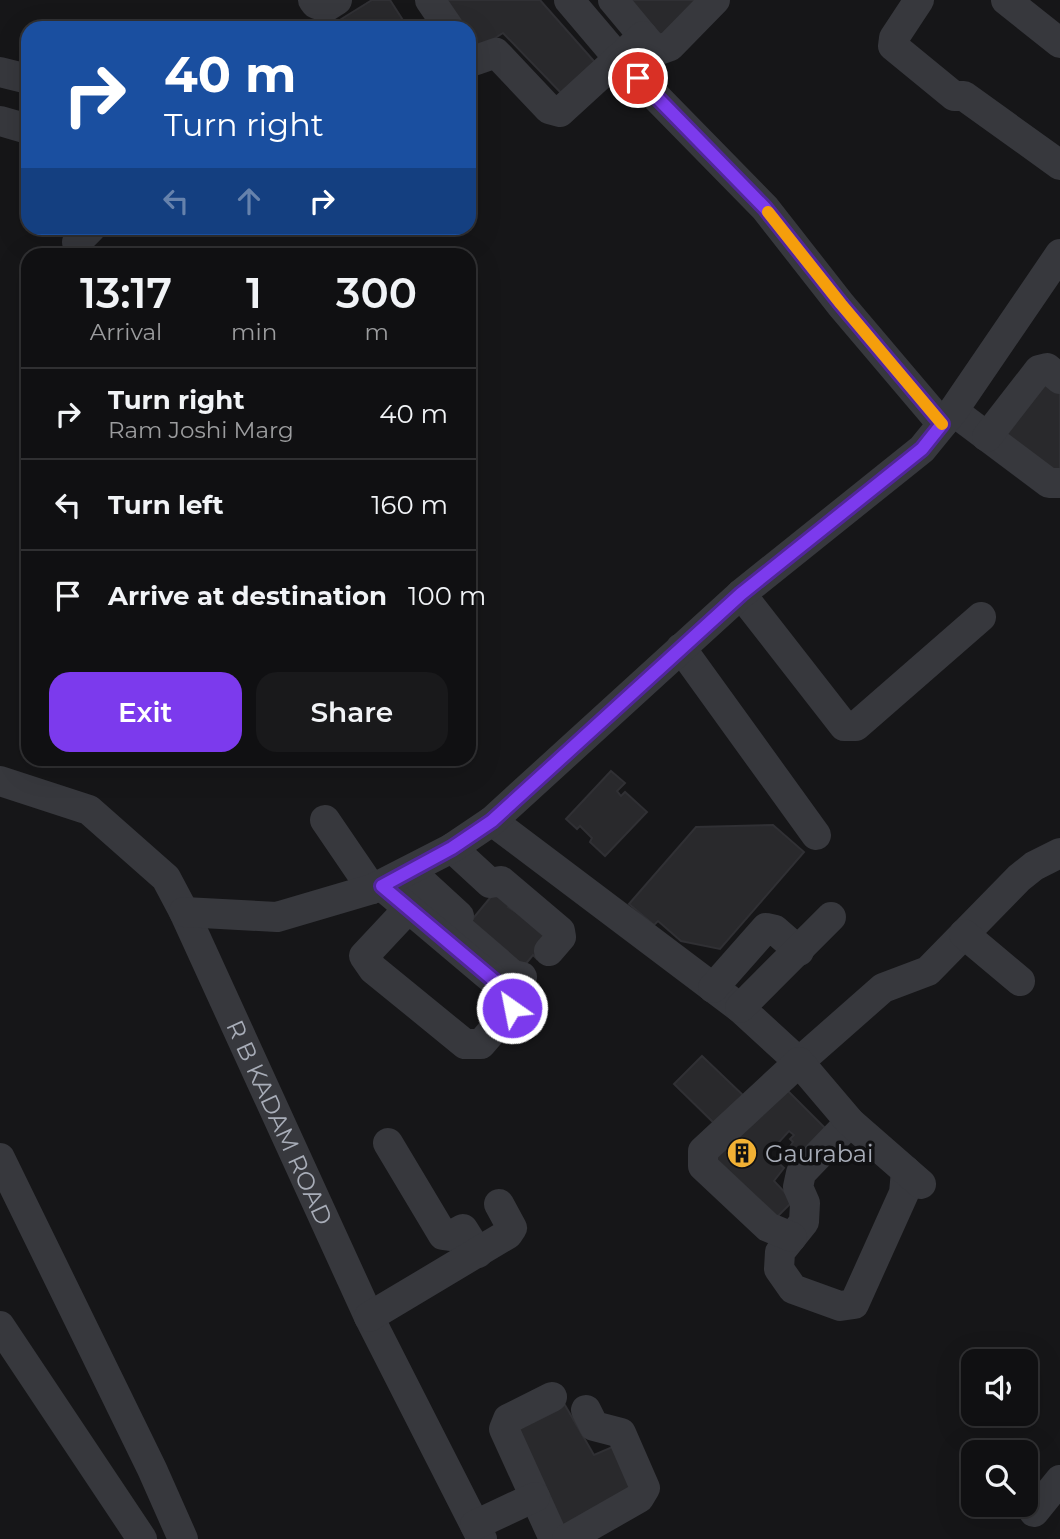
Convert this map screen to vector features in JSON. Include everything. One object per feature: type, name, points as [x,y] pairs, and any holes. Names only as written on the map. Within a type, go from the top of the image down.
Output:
[{"type":"street","points":[[313,0],[316,4],[326,6],[337,0]]},
{"type":"street","points":[[430,0],[444,21]]},
{"type":"street","points":[[613,0],[656,51],[670,46],[715,0]]},
{"type":"street","points":[[919,0],[894,38],[893,46],[954,96],[964,96],[1060,165]]},
{"type":"street","points":[[1006,0],[1060,43]]},
{"type":"street","points":[[579,4],[619,59],[765,208],[841,304],[947,418],[987,437],[1049,483],[1060,483]]},
{"type":"street","points":[[476,60],[496,53],[549,108],[561,112],[643,36]]},
{"type":"street","points":[[0,72],[21,77]]},
{"type":"street","points":[[0,121],[21,127]]},
{"type":"street","points":[[184,912],[277,917],[377,887],[452,848],[492,821],[741,594],[922,449],[947,418],[1060,254]]},
{"type":"street","points":[[987,437],[1039,370],[1046,368],[1060,379]]},
{"type":"street","points":[[741,594],[844,726],[856,726],[981,617]]},
{"type":"street","points":[[681,648],[817,835]]},
{"type":"street","name":"R B KADAM ROAD","points":[[0,782],[89,810],[166,878],[369,1317],[478,1532]]},
{"type":"street","points":[[325,820],[377,887],[408,909],[510,994],[512,1008],[481,1044],[465,1044],[373,969],[364,956],[408,909]]},
{"type":"street","points":[[492,821],[740,1008],[799,1062],[850,1122],[913,1178],[853,1304],[840,1306],[793,1289],[779,1269],[780,1252],[804,1222],[805,1203],[798,1187],[802,1174],[850,1122]]},
{"type":"street","points":[[452,848],[490,883]]},
{"type":"street","points":[[792,1237],[768,1227],[704,1166],[703,1151],[883,988],[928,971],[1018,878],[1034,866],[1060,853]]},
{"type":"street","points":[[410,871],[459,916]]},
{"type":"street","points":[[522,977],[513,975],[455,925],[459,916],[490,883],[501,881],[560,931],[561,937],[549,951]]},
{"type":"street","points":[[740,1008],[831,917]]},
{"type":"street","points":[[713,988],[766,928],[775,930],[799,951]]},
{"type":"street","points":[[964,934],[1020,981]]},
{"type":"street","points":[[369,1317],[479,1227],[450,1236],[443,1235],[388,1143]]},
{"type":"street","points":[[0,1158],[152,1469],[183,1539]]},
{"type":"street","points":[[0,1325],[142,1539]]},
{"type":"street","points":[[552,1397],[508,1419],[504,1429],[554,1539]]},
{"type":"street","points":[[567,1539],[639,1498],[645,1488],[621,1433],[594,1426],[586,1410]]},
{"type":"street","points":[[1038,1507],[1060,1480]]},
{"type":"street","points":[[478,1532],[535,1496]]},
{"type":"building","points":[[372,0],[390,0],[404,21],[338,21]]},
{"type":"building","points":[[440,0],[540,0],[600,68],[566,98],[503,33],[476,50],[476,21],[454,21]]},
{"type":"building","points":[[623,0],[704,0],[659,44]]},
{"type":"building","points":[[1043,372],[1060,386],[1060,471],[1053,479],[995,432]]},
{"type":"building","points":[[611,771],[625,783],[617,791],[621,796],[625,792],[647,812],[605,856],[590,842],[592,838],[580,826],[577,829],[566,819]]},
{"type":"building","points":[[773,825],[804,852],[720,949],[681,941],[658,921],[654,925],[629,904],[696,827]]},
{"type":"building","points":[[499,887],[513,900],[508,907],[555,936],[537,959],[533,955],[519,972],[466,927]]},
{"type":"building","points":[[702,1056],[746,1098],[718,1127],[674,1084]]},
{"type":"building","name":"Gaurabai","points":[[781,1084],[828,1131],[797,1162],[792,1157],[795,1153],[789,1148],[793,1142],[790,1139],[794,1135],[789,1131],[768,1154],[784,1168],[774,1181],[793,1201],[772,1222],[711,1158]]},
{"type":"building","points":[[562,1400],[594,1455],[617,1445],[638,1491],[562,1530],[512,1425]]},
{"type":"slow traffic","points":[[768,212],[942,424]]},
{"type":"place","name":"Gaurabai","points":[[742,1153]]},
{"type":"route","points":[[512,1008],[510,994],[382,886],[452,848],[492,821],[741,594],[922,449],[942,424],[765,208],[638,78]]}]
